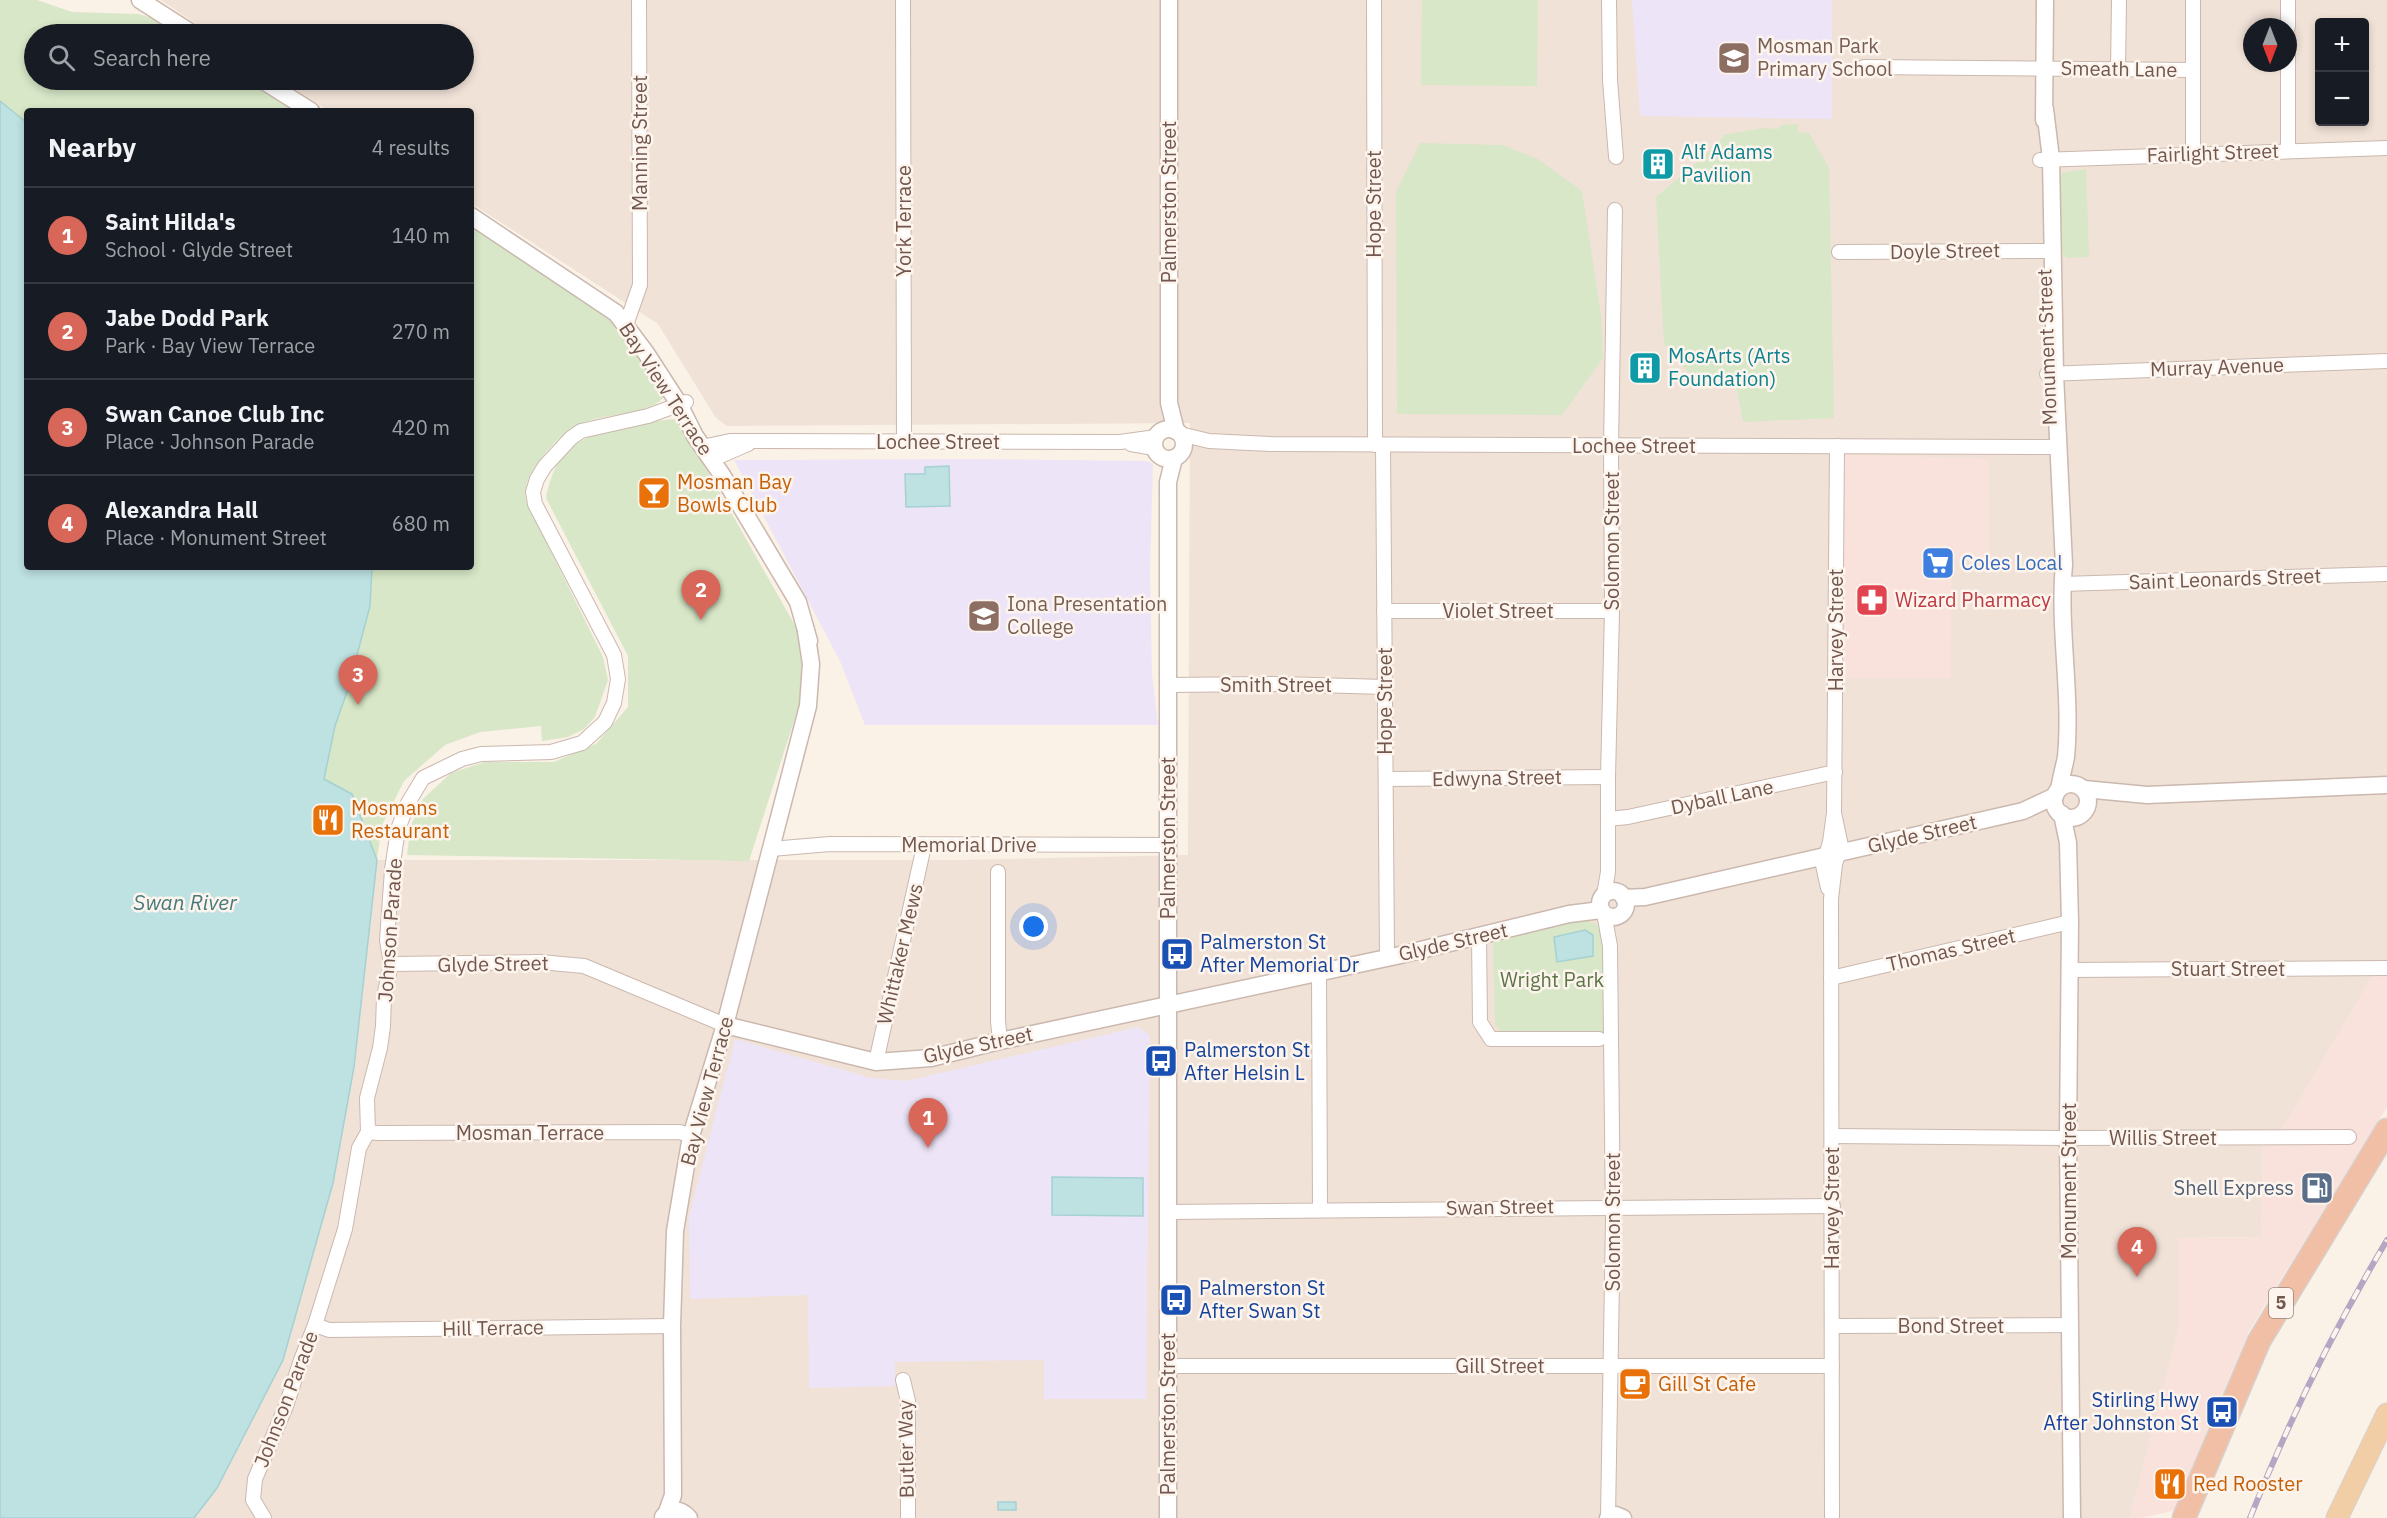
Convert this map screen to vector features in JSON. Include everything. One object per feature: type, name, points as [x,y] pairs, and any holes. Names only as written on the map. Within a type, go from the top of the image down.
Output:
[{"type":"highway","name":"5","points":[[2184,1518],[2259,1341],[2386,1139]]},
{"type":"highway","name":"5","points":[[2198,1518],[2285,1320],[2386,1139]]},
{"type":"main road","points":[[2337,1518],[2382,1436],[2387,1413]]},
{"type":"street","points":[[142,0],[178,24]]},
{"type":"street","name":"Manning Street","points":[[621,314],[640,285],[639,0]]},
{"type":"street","name":"York Terrace","points":[[903,0],[904,441]]},
{"type":"street","name":"Palmerston Street","points":[[1168,1518],[1169,0]]},
{"type":"street","name":"Hope Street","points":[[1374,0],[1387,957]]},
{"type":"street","points":[[1609,0],[1610,80],[1616,157]]},
{"type":"street","name":"Monument Street","points":[[2045,0],[2044,109],[2055,447],[2056,568],[2062,584],[2066,757],[2070,800],[2068,1138],[2072,1518]]},
{"type":"street","points":[[2118,69],[2119,0]]},
{"type":"street","points":[[2193,0],[2193,154]]},
{"type":"street","points":[[2288,0],[2288,18]]},
{"type":"street","name":"Smeath Lane","points":[[1864,67],[2193,70]]},
{"type":"street","points":[[2288,72],[2288,150]]},
{"type":"street","points":[[278,90],[306,108]]},
{"type":"street","name":"Fairlight Street","points":[[2046,159],[2387,148]]},
{"type":"street","name":"Solomon Street","points":[[1614,1517],[1609,1497],[1613,1206],[1608,777],[1612,611],[1611,447],[1615,210]]},
{"type":"street","name":"Bay View Terrace","points":[[474,218],[621,314],[680,398],[722,475],[798,602],[806,631],[811,673],[808,706],[725,1025],[691,1136],[675,1231],[672,1326],[675,1515]]},
{"type":"street","name":"Doyle Street","points":[[1839,252],[2048,251]]},
{"type":"street","name":"Murray Avenue","points":[[2051,374],[2387,361]]},
{"type":"street","name":"Johnson Parade","points":[[264,1518],[253,1500],[255,1479],[286,1406],[315,1325],[345,1229],[359,1148],[368,1131],[367,1098],[384,1026],[384,997],[391,964],[387,940],[398,829],[408,803],[423,778],[462,759],[481,754],[551,752],[572,747],[591,737],[605,722],[614,703],[618,679],[614,655],[535,504],[533,492],[537,478],[545,466],[561,446],[581,431],[648,416],[680,398]]},
{"type":"street","name":"Lochee Street","points":[[710,453],[730,441],[1168,443],[1209,441],[1270,444],[1611,447],[2055,447]]},
{"type":"street","name":"Harvey Street","points":[[1832,1518],[1831,899],[1835,864],[1832,855],[1841,846],[1840,832],[1834,813],[1837,446]]},
{"type":"street","name":"Saint Leonards Street","points":[[2062,584],[2387,574]]},
{"type":"street","name":"Violet Street","points":[[1384,611],[1612,611]]},
{"type":"street","name":"Smith Street","points":[[1168,685],[1281,684],[1385,687]]},
{"type":"street","name":"Dyball Lane","points":[[1608,819],[1628,817],[1835,772]]},
{"type":"street","name":"Edwyna Street","points":[[1386,779],[1608,777]]},
{"type":"street","points":[[2070,800],[2130,794],[2387,785]]},
{"type":"street","name":"Glyde Street","points":[[391,964],[540,962],[584,966],[725,1025],[876,1062],[931,1058],[1387,957],[2070,800]]},
{"type":"street","name":"Memorial Drive","points":[[771,849],[830,844],[1167,845]]},
{"type":"street","name":"Whittaker Mews","points":[[876,1062],[924,846]]},
{"type":"street","points":[[998,872],[1000,1041]]},
{"type":"street","name":"Thomas Street","points":[[1831,978],[2070,922]]},
{"type":"street","points":[[1479,935],[1480,1022],[1491,1039],[1599,1040]]},
{"type":"street","name":"Stuart Street","points":[[2070,970],[2387,968]]},
{"type":"street","points":[[1318,972],[1320,1209]]},
{"type":"street","name":"Mosman Terrace","points":[[368,1131],[378,1133],[680,1132],[691,1136]]},
{"type":"street","name":"Willis Street","points":[[1832,1136],[2349,1137]]},
{"type":"street","name":"Swan Street","points":[[1167,1212],[1613,1206],[1833,1206]]},
{"type":"street","name":"Hill Terrace","points":[[315,1325],[329,1330],[672,1326]]},
{"type":"street","name":"Bond Street","points":[[1832,1326],[2070,1325]]},
{"type":"street","name":"Gill Street","points":[[1167,1366],[1832,1366]]},
{"type":"street","name":"Butler Way","points":[[903,1380],[908,1401],[908,1518]]},
{"type":"shaded area","points":[[161,0],[2387,0],[2387,960],[2380,964],[2274,1143],[2263,1144],[2261,1237],[2178,1238],[2178,1332],[2130,1518],[194,1518],[217,1488],[333,1183],[354,1067],[377,860],[957,860],[1188,855],[1190,423],[727,426],[716,418],[658,324],[474,205],[474,108],[324,108],[296,90],[474,90],[474,24],[196,24]]},
{"type":"shaded area","name":"Mosman Park Primary School","points":[[1632,0],[1832,0],[1832,119],[1640,116]]},
{"type":"shaded area","points":[[1839,454],[1989,459],[1990,560],[1952,560],[1950,678],[1837,678]]},
{"type":"shaded area","name":"Iona Presentation College","points":[[734,460],[1147,461],[1153,464],[1150,572],[1152,674],[1158,725],[865,725],[840,661]]},
{"type":"shaded area","points":[[2387,960],[2387,1107],[2249,1331],[2176,1510],[2141,1518],[2130,1518],[2178,1332],[2178,1238],[2261,1237],[2263,1144],[2274,1143],[2380,963]]},
{"type":"shaded area","points":[[1138,1027],[1150,1036],[1146,1399],[1044,1399],[1044,1360],[895,1362],[895,1386],[809,1388],[808,1295],[690,1299],[689,1216],[735,1039],[871,1078],[906,1081]]},
{"type":"green space","points":[[0,0],[37,0],[72,12],[138,14],[161,24],[24,24],[24,90],[263,90],[291,108],[24,108],[24,121],[0,101]]},
{"type":"green space","points":[[1422,0],[1538,0],[1537,86],[1421,85]]},
{"type":"green space","points":[[1798,124],[1798,132],[1809,133],[1829,168],[1834,418],[1743,422],[1737,389],[1696,381],[1664,344],[1656,197],[1715,147],[1724,135],[1763,128],[1779,129],[1780,125]]},
{"type":"green space","points":[[1420,143],[1502,145],[1538,159],[1582,191],[1601,315],[1603,358],[1562,415],[1397,414],[1396,192]]},
{"type":"green space","points":[[2086,169],[2089,257],[2067,258],[2060,252],[2057,178],[2062,173]]},
{"type":"green space","points":[[474,228],[587,299],[615,325],[667,393],[649,407],[585,422],[569,430],[542,458],[532,472],[527,485],[526,501],[603,657],[608,680],[595,717],[584,729],[568,737],[542,741],[541,726],[480,732],[445,745],[404,781],[382,825],[377,860],[352,794],[323,779],[335,725],[348,689],[370,606],[372,570],[474,570]]},
{"type":"green space","points":[[678,419],[805,643],[809,674],[749,861],[407,855],[411,825],[423,799],[451,773],[485,762],[554,762],[596,744],[628,707],[628,656],[546,498],[550,482],[561,458],[578,442],[626,426]]},
{"type":"green space","name":"Wright Park","points":[[1584,919],[1600,926],[1604,938],[1605,1032],[1501,1032],[1495,1024],[1493,941]]},
{"type":"water","name":"Swan River","points":[[0,101],[24,121],[24,570],[372,570],[370,606],[348,689],[335,726],[324,779],[352,794],[377,860],[354,1067],[333,1183],[283,1360],[217,1488],[194,1518],[0,1518]]},
{"type":"water","points":[[949,466],[950,506],[906,507],[905,474],[925,474],[925,467]]},
{"type":"water","points":[[1585,930],[1593,935],[1593,956],[1557,962],[1554,937]]},
{"type":"water","points":[[1052,1177],[1143,1178],[1143,1216],[1052,1215]]},
{"type":"water","points":[[998,1502],[1016,1502],[1016,1510],[998,1510]]},
{"type":"railway","points":[[2250,1518],[2313,1376],[2387,1240]]},
{"type":"place","name":"Mosman Park Primary School","points":[[1734,58]]},
{"type":"place","name":"Alf Adams Pavilion","points":[[1658,164]]},
{"type":"place","name":"MosArts (Arts Foundation)","points":[[1645,368]]},
{"type":"place","name":"Mosman Bay Bowls Club","points":[[654,493]]},
{"type":"place","name":"Coles Local","points":[[1938,563]]},
{"type":"place","name":"Wizard Pharmacy","points":[[1872,600]]},
{"type":"place","name":"Iona Presentation College","points":[[984,616]]},
{"type":"place","name":"Jabe Dodd Park","points":[[701,620]]},
{"type":"place","name":"Swan Canoe Club Inc","points":[[358,705]]},
{"type":"place","name":"Mosmans Restaurant","points":[[328,820]]},
{"type":"place","name":"Palmerston St After Memorial Dr","points":[[1177,954]]},
{"type":"place","name":"Palmerston St After Helsin L","points":[[1161,1061]]},
{"type":"place","name":"Saint Hilda's","points":[[928,1148]]},
{"type":"place","name":"Shell Express","points":[[2317,1188]]},
{"type":"place","name":"Alexandra Hall","points":[[2137,1277]]},
{"type":"place","name":"Palmerston St After Swan St","points":[[1176,1300]]},
{"type":"place","name":"Gill St Cafe","points":[[1635,1384]]},
{"type":"place","name":"Stirling Hwy After Johnston St","points":[[2222,1412]]},
{"type":"place","name":"Red Rooster","points":[[2170,1484]]}]
